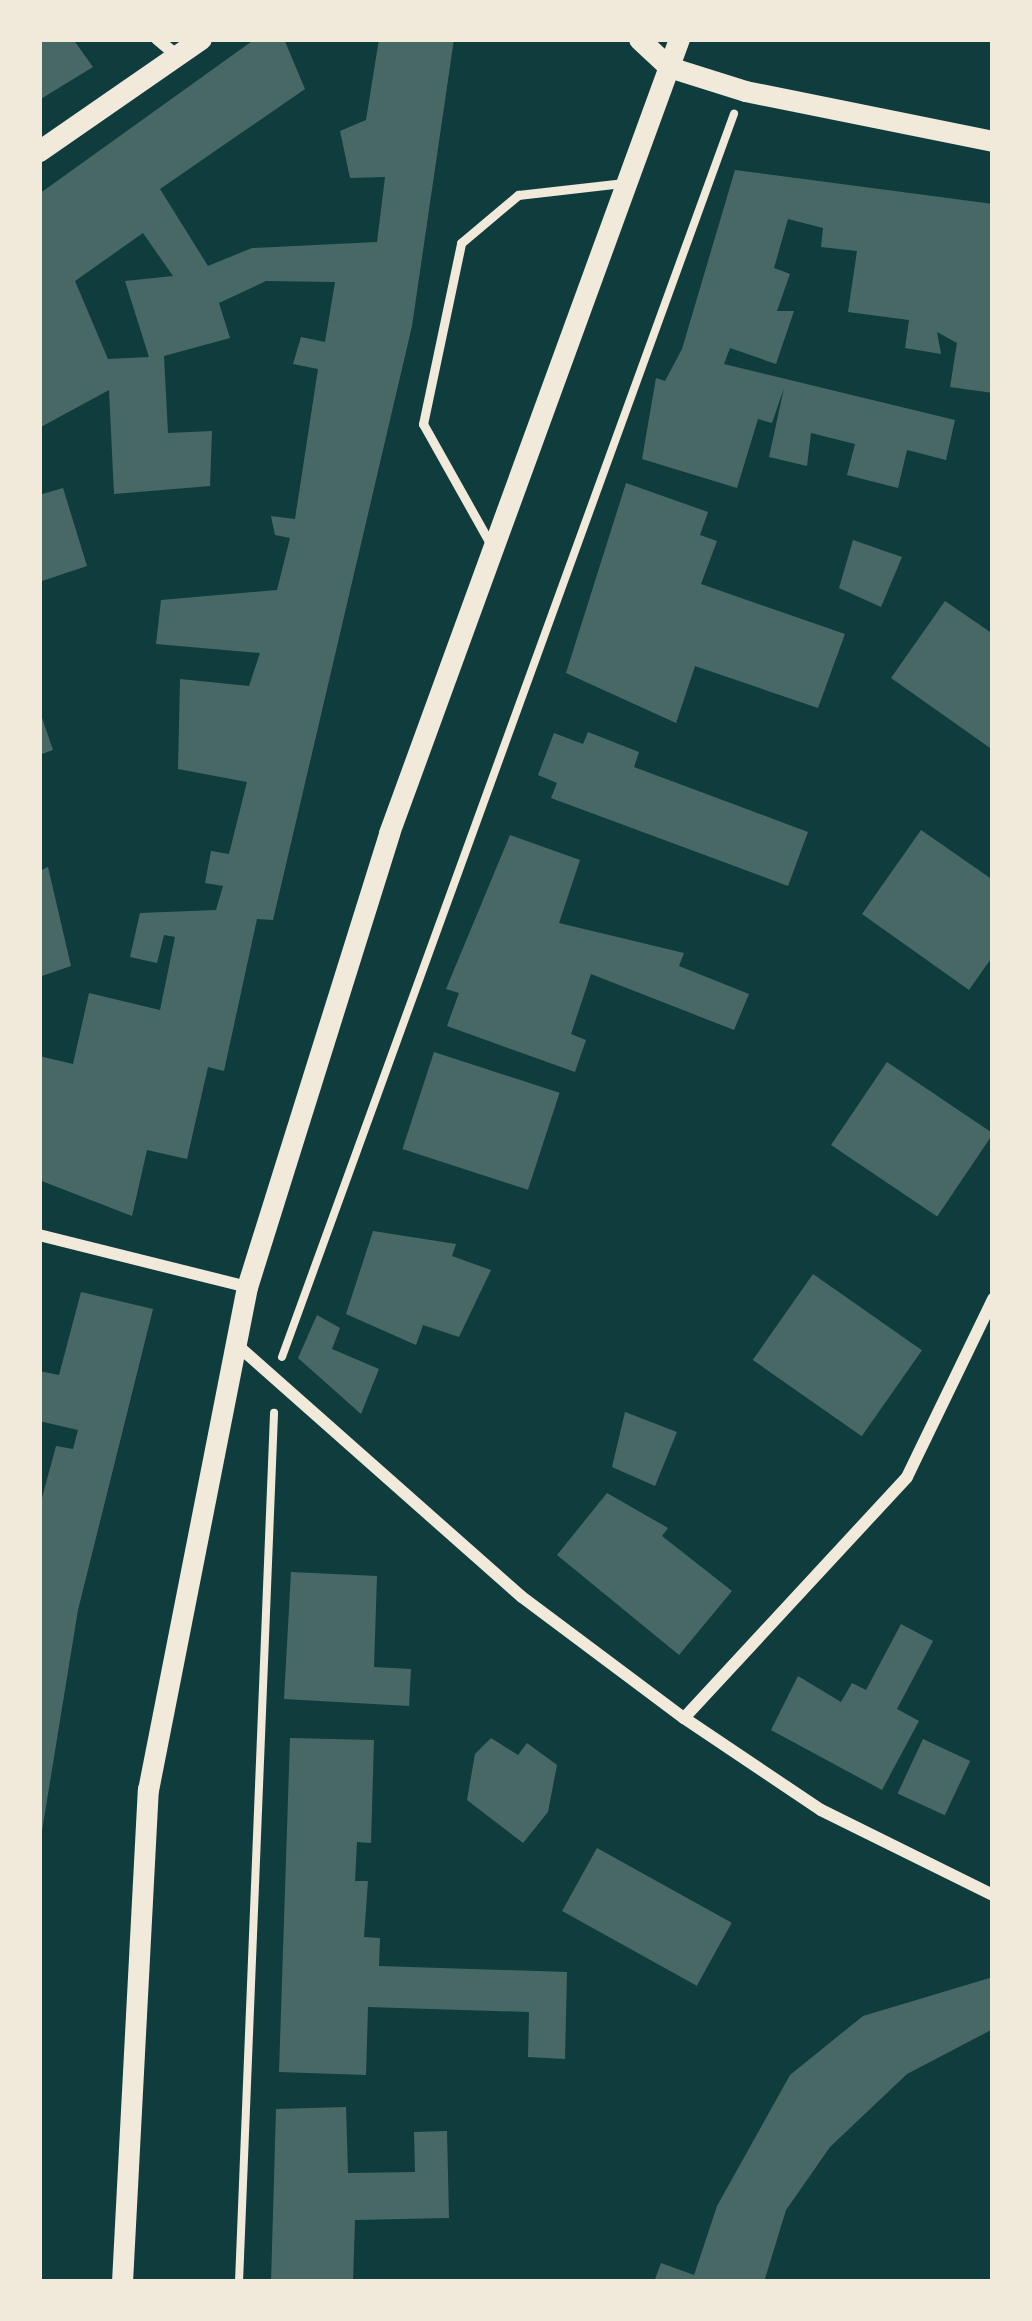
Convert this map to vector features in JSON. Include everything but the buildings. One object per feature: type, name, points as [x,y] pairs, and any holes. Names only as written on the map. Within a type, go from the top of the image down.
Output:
[{"type":"street","points":[[157,39],[177,56]]},
{"type":"street","points":[[39,151],[201,39]]},
{"type":"street","points":[[639,39],[669,67],[745,91],[993,141]]},
{"type":"street","points":[[122,2282],[148,1790],[248,1287],[389,832],[679,39]]},
{"type":"street","points":[[39,1235],[248,1287]]},
{"type":"street","points":[[683,1718],[907,1477],[993,1299]]},
{"type":"street","points":[[237,1346],[277,1376],[522,1597],[683,1718],[821,1810],[993,1895]]},
{"type":"lane","points":[[494,550],[423,424],[461,243],[518,195],[629,183]]},
{"type":"path","points":[[239,2282],[277,1376],[456,855],[745,91]]}]
